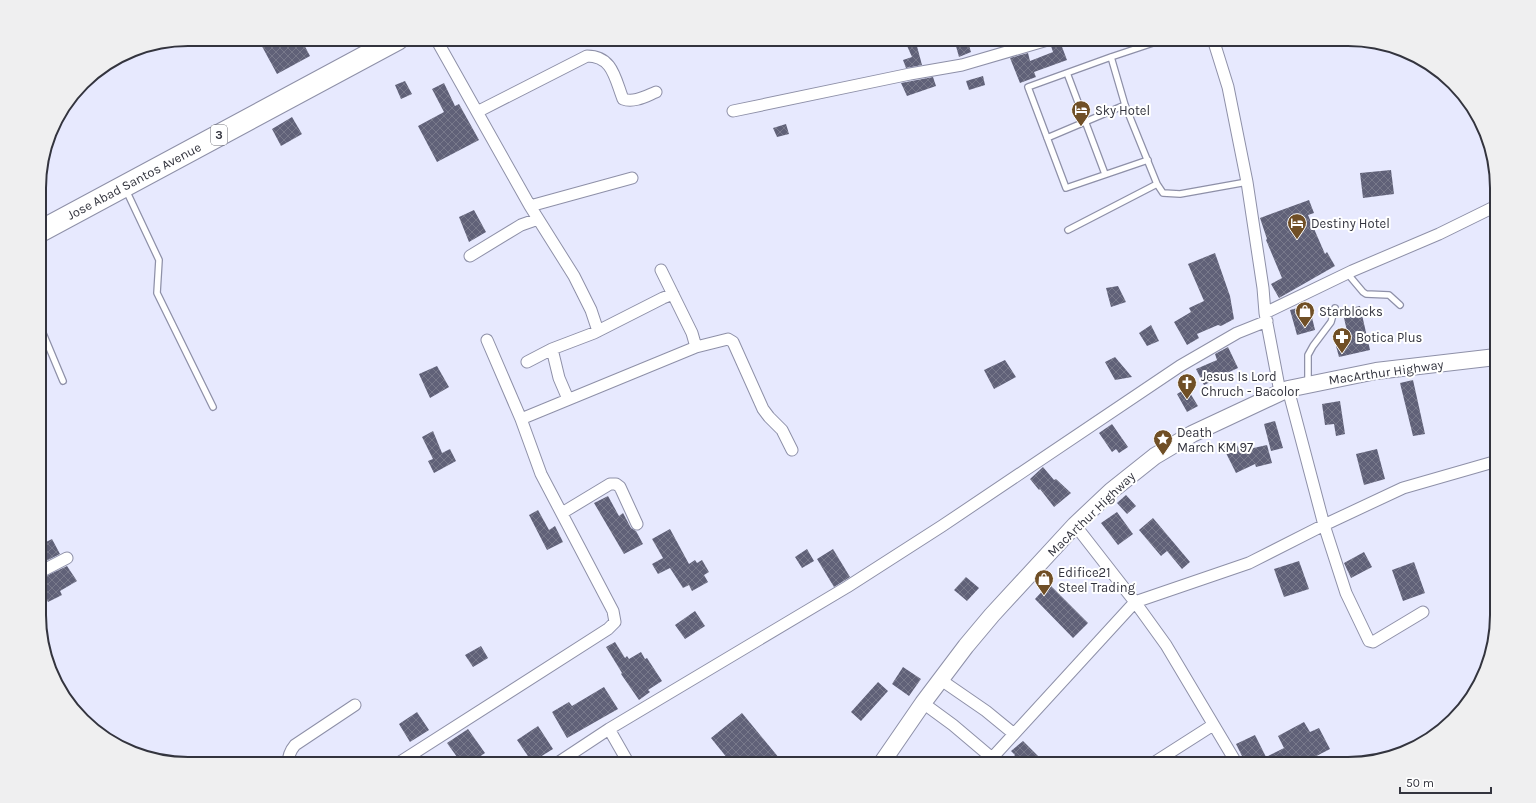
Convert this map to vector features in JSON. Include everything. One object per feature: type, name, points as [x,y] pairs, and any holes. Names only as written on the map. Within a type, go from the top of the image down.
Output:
[{"type":"highway","name":"Jose Abad Santos Avenue","points":[[46,229],[385,46]]},
{"type":"main road","name":"MacArthur Highway","points":[[886,757],[923,703],[992,615],[1076,525],[1111,491],[1155,456],[1192,434],[1284,391],[1308,384],[1376,371],[1490,358]]},
{"type":"street","points":[[440,46],[530,206],[574,276],[592,310],[598,331]]},
{"type":"street","points":[[733,110],[910,74],[962,66],[1028,46]]},
{"type":"street","points":[[1216,46],[1228,87],[1246,182],[1263,288],[1266,317],[1284,391],[1346,593],[1369,641],[1373,642],[1423,612]]},
{"type":"street","points":[[477,112],[587,56],[601,58],[609,64],[623,99],[628,101],[640,99],[656,92]]},
{"type":"street","points":[[530,206],[632,178]]},
{"type":"street","points":[[567,757],[609,729],[847,587],[942,526],[1180,366],[1347,273],[1439,234],[1490,209]]},
{"type":"street","points":[[470,256],[521,225],[538,219]]},
{"type":"street","points":[[661,270],[692,333],[696,347]]},
{"type":"street","points":[[527,362],[552,349],[598,331],[673,294]]},
{"type":"street","points":[[521,419],[696,347],[728,339],[733,342],[764,409],[782,430],[792,450]]},
{"type":"street","points":[[409,757],[602,633],[615,622],[613,611],[541,474],[521,419],[487,340]]},
{"type":"street","points":[[552,349],[559,378],[568,399]]},
{"type":"street","points":[[994,757],[1135,602],[1249,563],[1324,525],[1403,488],[1490,463]]},
{"type":"street","points":[[562,513],[610,484],[616,484],[620,487],[637,524]]},
{"type":"street","points":[[1076,525],[1166,645],[1233,757]]},
{"type":"street","points":[[46,569],[67,558]]},
{"type":"street","points":[[941,680],[986,711],[1014,734]]},
{"type":"street","points":[[923,703],[981,747],[987,757]]},
{"type":"street","points":[[288,757],[295,744],[355,705]]},
{"type":"street","points":[[1163,757],[1213,725]]},
{"type":"street","points":[[609,729],[625,757]]},
{"type":"lane","points":[[1144,46],[1028,87],[1066,188],[1148,160]]},
{"type":"lane","points":[[1111,57],[1126,105],[1157,184],[1163,193],[1180,194],[1246,182]]},
{"type":"lane","points":[[1067,73],[1105,174]]},
{"type":"lane","points":[[1047,138],[1126,105]]},
{"type":"lane","points":[[1068,230],[1157,184]]},
{"type":"lane","points":[[124,186],[159,260],[157,293],[213,407]]},
{"type":"lane","points":[[1347,273],[1366,294],[1389,295],[1400,305]]},
{"type":"lane","points":[[1308,384],[1308,355],[1312,346],[1330,322],[1335,308]]},
{"type":"lane","points":[[46,340],[63,381]]},
{"type":"building","points":[[262,46],[305,46],[310,56],[277,74]]},
{"type":"building","points":[[907,46],[917,46],[922,65],[906,68],[903,60],[912,57]]},
{"type":"building","points":[[956,46],[969,46],[971,52],[959,57]]},
{"type":"building","points":[[1051,46],[1062,46],[1067,60],[1034,72],[1036,77],[1020,83],[1010,58],[1028,53],[1030,61],[1053,52]]},
{"type":"building","points":[[983,76],[985,85],[969,90],[966,81]]},
{"type":"building","points":[[933,77],[936,86],[907,96],[901,83]]},
{"type":"building","points":[[405,81],[412,94],[401,99],[395,85]]},
{"type":"building","points":[[444,83],[455,106],[459,104],[479,140],[437,162],[418,126],[444,112],[432,89]]},
{"type":"building","points":[[292,117],[302,134],[281,146],[272,129]]},
{"type":"building","points":[[786,124],[789,134],[777,137],[773,128]]},
{"type":"building","points":[[1391,170],[1394,194],[1363,198],[1360,173]]},
{"type":"building","points":[[1309,200],[1314,213],[1308,215],[1325,254],[1327,252],[1335,266],[1279,298],[1271,284],[1282,278],[1266,240],[1267,239],[1260,218]]},
{"type":"building","points":[[474,210],[486,232],[469,242],[459,217]]},
{"type":"building","points":[[1215,253],[1230,296],[1234,319],[1221,326],[1218,325],[1197,334],[1199,338],[1187,345],[1174,322],[1191,312],[1189,308],[1204,301],[1188,264]]},
{"type":"building","points":[[1118,286],[1126,302],[1111,307],[1106,288]]},
{"type":"building","points":[[1309,305],[1315,330],[1297,335],[1290,310]]},
{"type":"building","points":[[1360,306],[1370,350],[1339,357],[1336,346],[1350,343],[1342,310]]},
{"type":"building","points":[[1151,325],[1159,341],[1147,346],[1139,333]]},
{"type":"building","points":[[1228,347],[1238,368],[1204,385],[1196,369],[1217,360],[1215,354]]},
{"type":"building","points":[[1115,357],[1132,377],[1115,380],[1105,362]]},
{"type":"building","points":[[1005,360],[1016,377],[994,389],[984,370]]},
{"type":"building","points":[[437,366],[449,387],[430,398],[419,374]]},
{"type":"building","points":[[1413,380],[1425,434],[1413,436],[1400,383]]},
{"type":"building","name":"Jesus Is Lord Chruch - Bacolor","points":[[1187,388],[1198,406],[1187,412],[1177,394]]},
{"type":"building","points":[[1340,401],[1345,434],[1336,436],[1334,424],[1325,425],[1322,404]]},
{"type":"building","points":[[1275,421],[1283,448],[1271,451],[1264,424]]},
{"type":"building","points":[[1112,424],[1128,447],[1119,453],[1116,449],[1112,452],[1099,433]]},
{"type":"building","points":[[433,431],[442,453],[450,449],[456,461],[434,473],[428,461],[433,459],[422,437]]},
{"type":"building","points":[[1235,441],[1240,451],[1267,445],[1272,463],[1256,467],[1255,464],[1236,473],[1223,447]]},
{"type":"building","points":[[1377,449],[1385,479],[1364,485],[1356,454]]},
{"type":"building","points":[[1043,467],[1054,480],[1056,479],[1071,493],[1054,507],[1030,479]]},
{"type":"building","points":[[1126,495],[1136,506],[1127,514],[1117,503]]},
{"type":"building","points":[[608,496],[619,516],[623,513],[631,528],[636,531],[643,544],[624,554],[594,503]]},
{"type":"building","points":[[538,510],[549,530],[555,526],[563,542],[547,550],[529,515]]},
{"type":"building","points":[[1117,512],[1133,534],[1118,545],[1101,523]]},
{"type":"building","points":[[1153,518],[1190,562],[1182,569],[1167,551],[1161,556],[1139,530]]},
{"type":"building","points":[[670,529],[689,564],[695,560],[697,563],[702,560],[709,572],[704,575],[708,582],[692,591],[689,585],[683,588],[670,568],[658,574],[652,564],[663,558],[652,539]]},
{"type":"building","points":[[52,539],[60,554],[46,561],[46,542]]},
{"type":"building","points":[[807,549],[814,561],[802,568],[795,557]]},
{"type":"building","points":[[833,549],[850,577],[834,587],[817,559]]},
{"type":"building","points":[[1364,552],[1372,567],[1351,578],[1344,563]]},
{"type":"building","points":[[1299,561],[1309,589],[1284,597],[1274,569]]},
{"type":"building","points":[[1414,562],[1425,593],[1403,601],[1392,570]]},
{"type":"building","points":[[67,566],[77,581],[60,591],[62,595],[48,602],[46,598],[46,576]]},
{"type":"building","points":[[966,577],[979,588],[967,601],[954,590]]},
{"type":"building","points":[[1049,584],[1088,623],[1073,638],[1035,599]]},
{"type":"building","points":[[695,611],[705,626],[685,639],[675,625]]},
{"type":"building","points":[[615,642],[625,658],[627,656],[629,659],[641,652],[645,659],[647,658],[662,681],[648,690],[650,692],[639,700],[621,674],[622,673],[606,647]]},
{"type":"building","points":[[481,646],[488,658],[473,667],[465,655]]},
{"type":"building","points":[[903,667],[921,679],[909,696],[892,684]]},
{"type":"building","points":[[878,682],[888,691],[861,721],[851,712]]},
{"type":"building","points":[[604,687],[618,709],[567,738],[552,712],[569,702],[572,706]]},
{"type":"building","points":[[417,712],[429,730],[410,742],[399,724]]},
{"type":"building","points":[[742,713],[778,757],[726,757],[711,738]]},
{"type":"building","points":[[1304,722],[1310,732],[1319,728],[1330,749],[1315,757],[1266,757],[1284,748],[1278,736]]},
{"type":"building","points":[[538,726],[553,749],[540,757],[529,757],[517,740]]},
{"type":"building","points":[[468,729],[485,753],[479,757],[457,757],[447,743]]},
{"type":"building","points":[[1255,735],[1266,757],[1242,757],[1236,744]]},
{"type":"building","points":[[1023,741],[1039,757],[1014,757],[1015,755],[1011,751]]},
{"type":"place","name":"Sky Hotel","points":[[1081,127]]},
{"type":"place","name":"Destiny Hotel","points":[[1297,240]]},
{"type":"place","name":"Starblocks","points":[[1305,328]]},
{"type":"place","name":"Botica Plus","points":[[1342,354]]},
{"type":"place","name":"Jesus Is Lord Chruch - Bacolor","points":[[1187,400]]},
{"type":"place","name":"Death March KM 97","points":[[1163,456]]},
{"type":"place","name":"Edifice21 Steel Trading","points":[[1044,596]]}]
